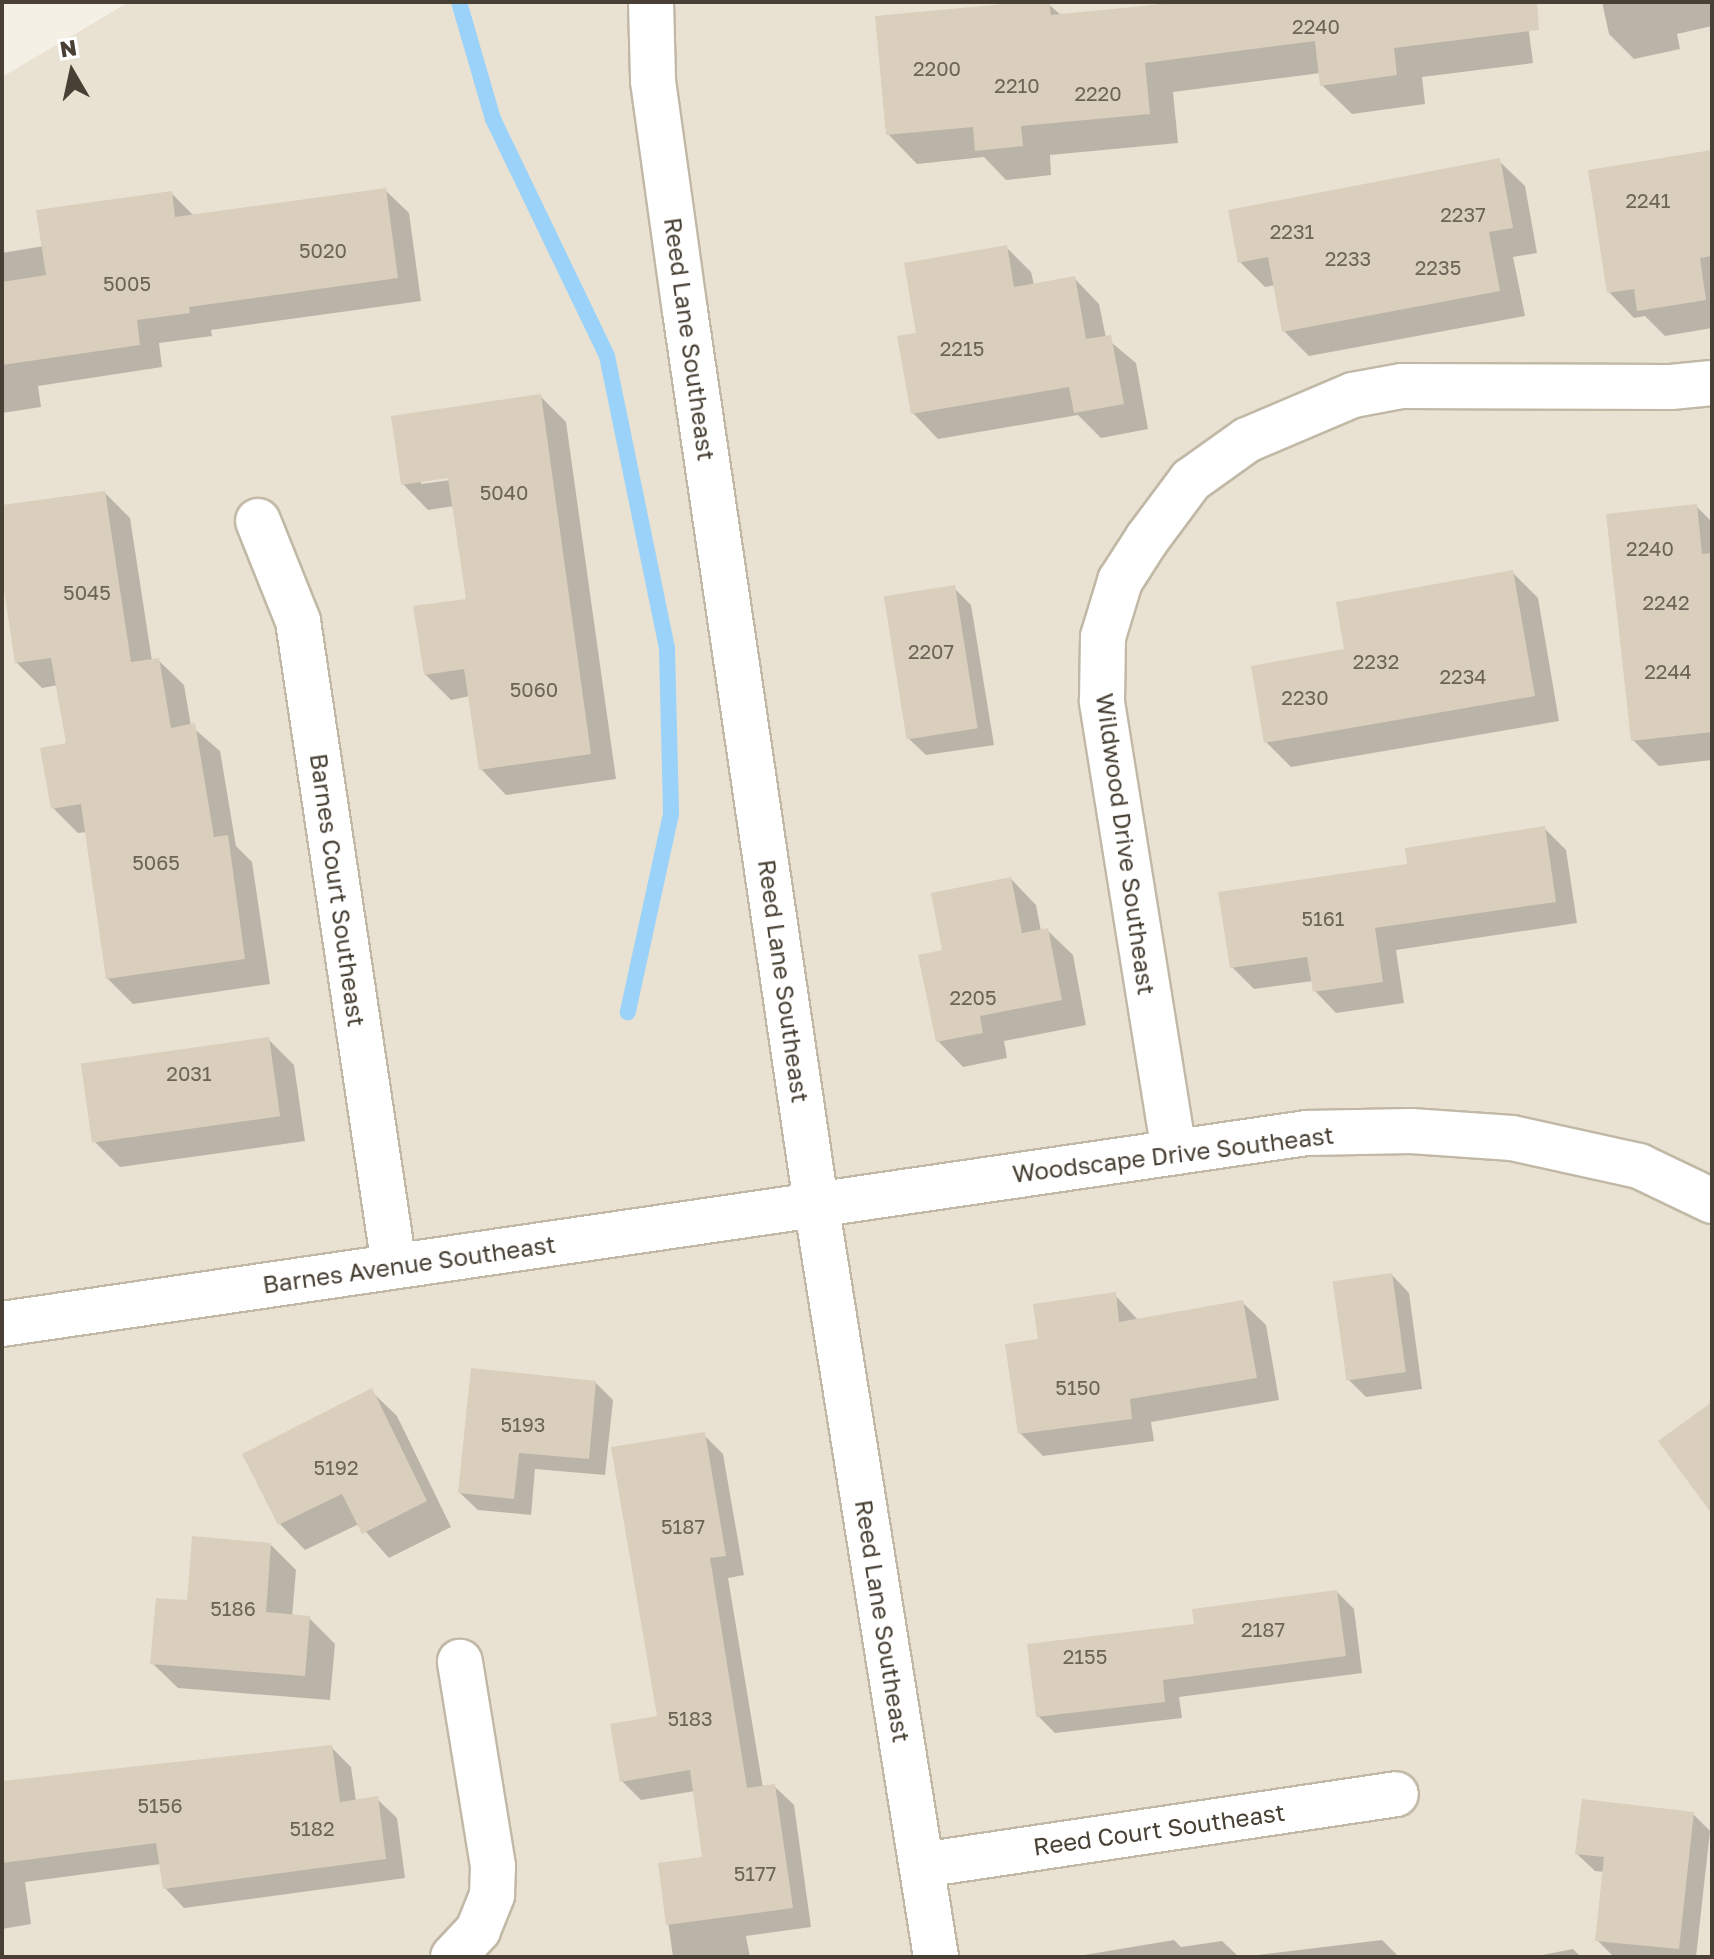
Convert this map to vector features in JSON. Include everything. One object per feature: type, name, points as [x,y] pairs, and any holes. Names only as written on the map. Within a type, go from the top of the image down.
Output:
[{"type":"street","name":"Reed Lane Southeast","points":[[651,2],[657,117],[816,1203],[936,1957]]},
{"type":"street","name":"Wildwood Drive Southeast","points":[[1174,1152],[1102,701],[1103,637],[1120,581],[1147,539],[1191,480],[1247,440],[1353,395],[1402,386],[1657,387],[1712,383]]},
{"type":"street","name":"Barnes Court Southeast","points":[[258,521],[298,621],[394,1266]]},
{"type":"street","name":"Woodscape Drive Southeast","points":[[816,1203],[1307,1133],[1411,1131],[1512,1138],[1639,1166],[1712,1201]]},
{"type":"street","name":"Barnes Avenue Southeast","points":[[2,1324],[816,1203]]},
{"type":"street","points":[[453,1957],[478,1930],[492,1895],[493,1866],[460,1662]]},
{"type":"street","name":"Reed Court Southeast","points":[[922,1865],[1396,1794]]},
{"type":"shaded area","points":[[129,2],[1712,2],[1712,1957],[2,1957],[2,77]]},
{"type":"building","points":[[1049,2],[1051,15],[1185,2],[1537,2],[1539,30],[1394,48],[1397,75],[1320,86],[1315,41],[1145,63],[1150,114],[1021,126],[1023,146],[975,151],[973,127],[886,135],[875,16]]},
{"type":"building","points":[[1712,150],[1712,256],[1700,258],[1706,300],[1637,311],[1634,289],[1607,293],[1588,170]]},
{"type":"building","points":[[1500,158],[1513,228],[1489,232],[1500,291],[1282,332],[1268,257],[1238,263],[1228,210]]},
{"type":"building","points":[[386,188],[398,278],[189,307],[190,313],[137,320],[140,345],[2,365],[2,282],[46,275],[36,210],[172,191],[175,217]]},
{"type":"building","points":[[1007,245],[1014,287],[1075,276],[1086,339],[1111,335],[1124,404],[1074,413],[1069,387],[911,414],[897,336],[916,333],[904,263]]},
{"type":"building","points":[[541,394],[591,754],[479,770],[464,669],[424,675],[413,606],[466,599],[448,478],[401,485],[391,416]]},
{"type":"building","points":[[105,491],[131,662],[159,658],[171,728],[195,723],[214,837],[228,835],[245,959],[106,979],[81,804],[51,809],[40,748],[66,743],[51,658],[15,663],[2,577],[2,505]]},
{"type":"building","points":[[1697,504],[1702,554],[1712,553],[1712,732],[1631,741],[1606,514]]},
{"type":"building","points":[[1513,570],[1535,696],[1264,743],[1251,666],[1344,649],[1336,602]]},
{"type":"building","points":[[955,585],[978,728],[907,739],[884,596]]},
{"type":"building","points":[[1545,826],[1556,902],[1375,928],[1383,982],[1313,992],[1307,957],[1230,968],[1218,892],[1407,864],[1405,848]]},
{"type":"building","points":[[1011,877],[1022,933],[1048,928],[1062,1000],[980,1016],[983,1033],[936,1042],[918,955],[942,950],[931,893]]},
{"type":"building","points":[[269,1037],[280,1116],[92,1143],[81,1063]]},
{"type":"building","points":[[1392,1273],[1406,1372],[1347,1380],[1333,1281]]},
{"type":"building","points":[[1116,1292],[1119,1322],[1243,1300],[1257,1378],[1130,1399],[1132,1419],[1018,1434],[1005,1344],[1038,1339],[1033,1304]]},
{"type":"building","points":[[471,1368],[596,1381],[589,1459],[519,1453],[514,1499],[458,1493]]},
{"type":"building","points":[[372,1388],[427,1501],[362,1534],[342,1494],[278,1525],[242,1454]]},
{"type":"building","points":[[1712,1402],[1712,1514],[1658,1441]]},
{"type":"building","points":[[705,1432],[726,1556],[710,1558],[747,1788],[775,1784],[793,1908],[666,1925],[658,1863],[702,1857],[690,1770],[620,1782],[610,1724],[657,1716],[611,1447]]},
{"type":"building","points":[[192,1536],[271,1543],[266,1612],[310,1616],[305,1676],[150,1664],[156,1598],[187,1600]]},
{"type":"building","points":[[1337,1590],[1346,1656],[1163,1680],[1165,1702],[1036,1717],[1027,1644],[1194,1624],[1192,1609]]},
{"type":"building","points":[[332,1745],[340,1802],[378,1796],[386,1859],[163,1889],[156,1843],[2,1863],[2,1781]]},
{"type":"building","points":[[1582,1799],[1694,1812],[1679,1949],[1595,1941],[1604,1857],[1575,1854]]},
{"type":"waterway","points":[[459,2],[493,119],[607,356],[667,648],[671,814],[628,1012]]}]
